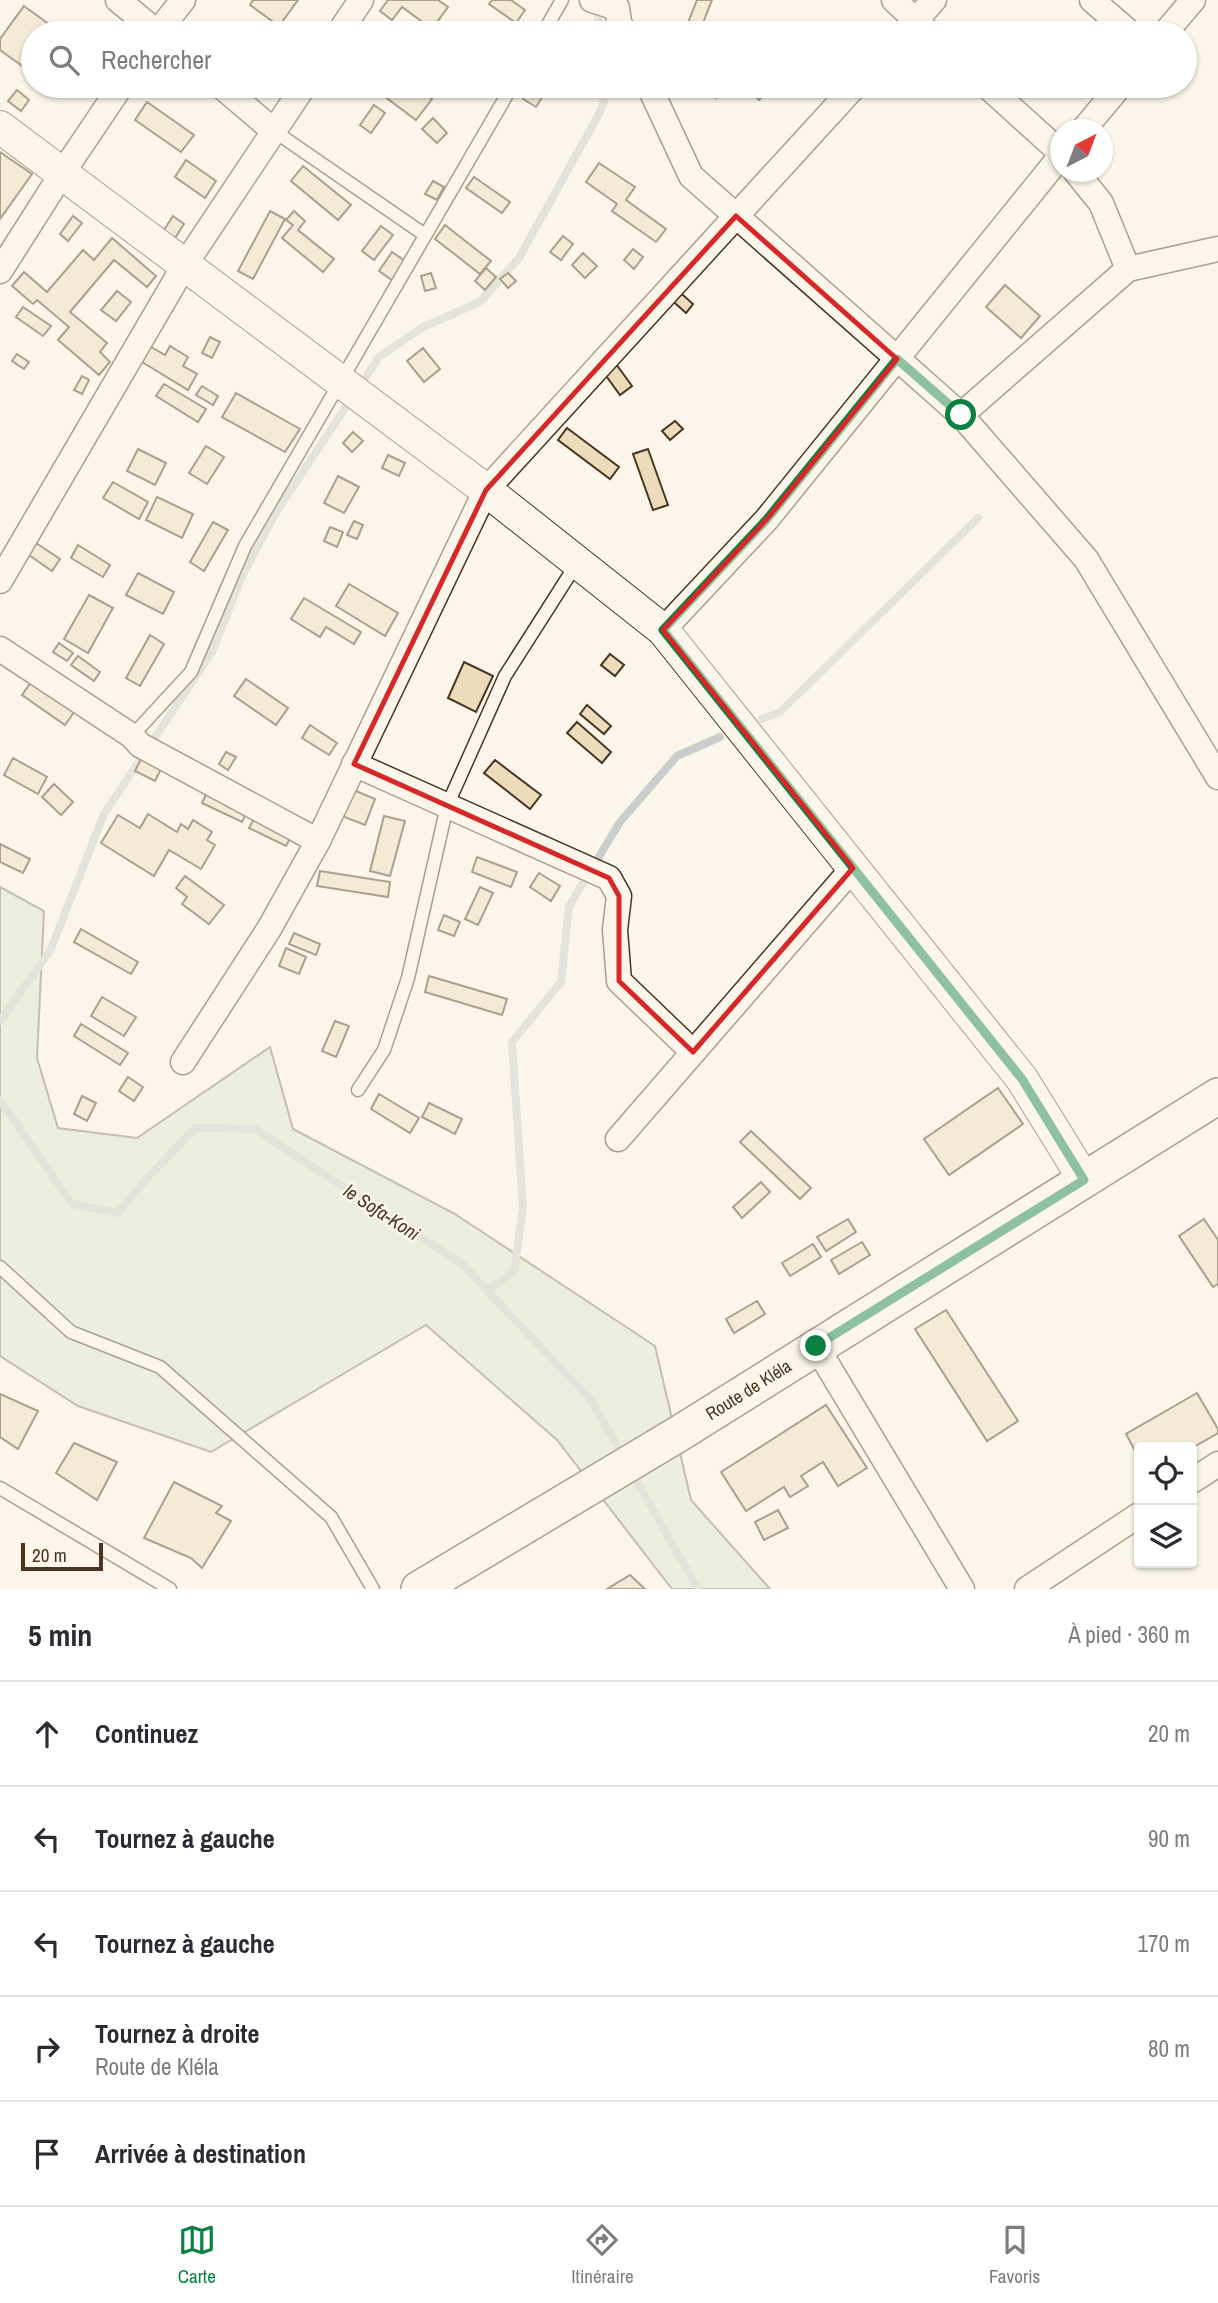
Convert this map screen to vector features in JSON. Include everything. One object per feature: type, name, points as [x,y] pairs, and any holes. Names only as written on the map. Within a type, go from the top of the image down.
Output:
[{"type":"main road","name":"Route de Kléla","points":[[419,1589],[680,1433],[1218,1096]]},
{"type":"street","points":[[118,0],[143,21]]},
{"type":"street","points":[[166,21],[183,0]]},
{"type":"street","points":[[347,21],[361,0]]},
{"type":"street","points":[[894,0],[910,21]]},
{"type":"street","points":[[921,21],[934,0]]},
{"type":"street","points":[[1092,0],[1116,21]]},
{"type":"street","points":[[1175,21],[1193,0]]},
{"type":"street","points":[[600,3],[617,8],[619,21]]},
{"type":"street","points":[[0,271],[113,98]]},
{"type":"street","points":[[235,98],[274,131]]},
{"type":"street","points":[[0,582],[184,266],[296,98]]},
{"type":"street","points":[[655,98],[691,176],[961,415],[1086,559],[1218,777]]},
{"type":"street","points":[[183,1062],[270,929],[318,841],[486,490],[844,98]]},
{"type":"street","points":[[1000,98],[1050,146]]},
{"type":"street","points":[[1092,119],[1110,98]]},
{"type":"street","points":[[0,127],[486,490],[663,630],[1022,1079],[1084,1180]]},
{"type":"street","points":[[663,630],[767,519],[1050,168]]},
{"type":"street","points":[[1084,182],[1101,203],[1128,270]]},
{"type":"street","points":[[961,415],[1128,270],[1218,249]]},
{"type":"street","points":[[0,649],[144,746],[318,841]]},
{"type":"street","points":[[354,764],[609,878],[619,896],[615,930],[619,981],[693,1052]]},
{"type":"street","points":[[618,1139],[853,868]]},
{"type":"street","points":[[816,1346],[962,1589]]},
{"type":"street","points":[[1197,1478],[1218,1464]]},
{"type":"street","points":[[1027,1589],[1134,1519]]},
{"type":"lane","points":[[550,21],[562,0]]},
{"type":"lane","points":[[144,746],[191,671],[245,546],[352,390],[425,235],[505,98]]},
{"type":"lane","points":[[274,131],[425,235]]},
{"type":"lane","points":[[358,1090],[384,1050],[408,978],[447,806],[505,676],[578,563]]},
{"type":"lane","points":[[0,1268],[71,1332],[160,1367],[331,1517],[373,1589]]},
{"type":"lane","points":[[0,1488],[170,1589]]},
{"type":"highlighted area","points":[[736,216],[897,359],[767,519],[663,630],[853,868],[693,1052],[619,981],[619,896],[609,878],[354,764],[486,490]]},
{"type":"green space","points":[[0,887],[44,911],[37,1058],[58,1128],[137,1138],[270,1047],[293,1129],[455,1214],[655,1346],[691,1500],[770,1589],[672,1589],[557,1440],[426,1325],[211,1452],[78,1406],[0,1356]]},
{"type":"building","points":[[253,0],[298,0],[283,21],[272,21],[250,5]]},
{"type":"building","points":[[388,0],[438,0],[448,7],[438,21],[421,21],[402,7],[392,20],[380,11]]},
{"type":"building","points":[[492,0],[511,0],[525,10],[517,21],[513,21],[489,4]]},
{"type":"building","points":[[697,0],[712,0],[704,21],[689,21]]},
{"type":"building","points":[[24,6],[45,21],[21,21],[21,65],[0,50],[0,39]]},
{"type":"building","points":[[17,90],[21,98],[29,100],[21,111],[8,101]]},
{"type":"building","points":[[387,98],[432,99],[416,120]]},
{"type":"building","points":[[524,98],[542,98],[536,107]]},
{"type":"building","points":[[147,102],[194,135],[181,152],[135,120]]},
{"type":"building","points":[[374,105],[385,113],[371,133],[360,125]]},
{"type":"building","points":[[433,118],[447,133],[437,143],[422,129]]},
{"type":"building","points":[[0,152],[32,174],[0,219]]},
{"type":"building","points":[[186,160],[216,181],[205,198],[175,177]]},
{"type":"building","points":[[599,163],[635,187],[626,200],[666,229],[656,242],[612,211],[617,204],[586,182]]},
{"type":"building","points":[[303,166],[351,205],[338,220],[291,181]]},
{"type":"building","points":[[474,177],[510,202],[502,213],[466,188]]},
{"type":"building","points":[[433,181],[444,187],[437,200],[425,194]]},
{"type":"building","points":[[270,211],[285,219],[253,279],[238,271]]},
{"type":"building","points":[[294,211],[305,221],[298,230],[334,259],[323,272],[282,238],[293,225],[286,220]]},
{"type":"building","points":[[73,216],[82,223],[68,241],[60,234]]},
{"type":"building","points":[[173,216],[184,224],[175,238],[164,230]]},
{"type":"building","points":[[445,225],[491,261],[480,274],[435,239]]},
{"type":"building","points":[[381,226],[393,235],[374,260],[362,251]]},
{"type":"building","points":[[563,236],[573,244],[561,260],[550,252]]},
{"type":"building","points":[[112,238],[156,276],[147,287],[114,260],[70,312],[107,343],[100,352],[110,362],[99,375],[58,340],[69,327],[37,300],[33,304],[12,286],[24,272],[47,292],[83,250],[94,260]]},
{"type":"building","points":[[633,249],[643,257],[634,269],[624,260]]},
{"type":"building","points":[[392,252],[405,261],[392,280],[379,271]]},
{"type":"building","points":[[583,253],[597,266],[585,278],[572,265]]},
{"type":"building","points":[[486,268],[496,277],[485,290],[475,281]]},
{"type":"building","points":[[431,273],[436,288],[425,291],[421,276]]},
{"type":"building","points":[[508,273],[516,281],[508,288],[500,279]]},
{"type":"building","points":[[1005,285],[1040,316],[1021,338],[986,307]]},
{"type":"building","points":[[674,287],[693,304],[686,313],[666,295]]},
{"type":"building","points":[[117,291],[131,302],[116,321],[101,310]]},
{"type":"building","points":[[23,307],[51,326],[43,336],[16,317]]},
{"type":"building","points":[[210,337],[220,342],[212,358],[202,353]]},
{"type":"building","points":[[143,342],[165,355],[170,346],[188,357],[183,366],[197,374],[188,390],[134,357]]},
{"type":"building","points":[[423,348],[440,369],[424,382],[407,361]]},
{"type":"building","points":[[17,354],[29,362],[24,369],[12,361]]},
{"type":"building","points":[[616,364],[632,386],[620,395],[604,373]]},
{"type":"building","points":[[82,376],[89,380],[82,394],[74,390]]},
{"type":"building","points":[[164,384],[206,409],[198,422],[156,396]]},
{"type":"building","points":[[202,386],[218,396],[213,405],[196,395]]},
{"type":"building","points":[[236,393],[300,429],[285,452],[222,417]]},
{"type":"building","points":[[675,421],[683,429],[670,440],[662,431]]},
{"type":"building","points":[[567,428],[619,467],[610,479],[558,440]]},
{"type":"building","points":[[353,432],[363,441],[352,452],[343,443]]},
{"type":"building","points":[[206,446],[224,457],[207,484],[189,473]]},
{"type":"building","points":[[138,449],[166,463],[155,485],[127,471]]},
{"type":"building","points":[[648,449],[668,505],[653,510],[633,454]]},
{"type":"building","points":[[388,455],[405,463],[399,476],[382,468]]},
{"type":"building","points":[[338,476],[359,487],[344,513],[324,503]]},
{"type":"building","points":[[113,482],[148,502],[139,519],[103,498]]},
{"type":"building","points":[[157,497],[193,514],[182,538],[146,520]]},
{"type":"building","points":[[354,521],[363,525],[357,539],[347,535]]},
{"type":"building","points":[[213,522],[228,530],[204,571],[190,562]]},
{"type":"building","points":[[330,527],[343,532],[337,547],[324,541]]},
{"type":"building","points":[[36,543],[60,559],[52,571],[29,555]]},
{"type":"building","points":[[78,545],[110,565],[103,577],[71,558]]},
{"type":"building","points":[[138,573],[174,592],[163,614],[126,595]]},
{"type":"building","points":[[349,584],[398,613],[385,636],[336,606]]},
{"type":"building","points":[[89,595],[113,608],[88,653],[64,639]]},
{"type":"building","points":[[304,598],[361,632],[354,644],[326,627],[320,637],[291,619]]},
{"type":"building","points":[[150,635],[164,644],[140,686],[126,678]]},
{"type":"building","points":[[59,643],[73,653],[67,661],[53,652]]},
{"type":"building","points":[[610,654],[624,665],[615,676],[601,665]]},
{"type":"building","points":[[78,656],[100,672],[94,681],[71,665]]},
{"type":"building","points":[[464,662],[493,676],[476,712],[448,698]]},
{"type":"building","points":[[36,675],[79,705],[65,725],[22,695]]},
{"type":"building","points":[[246,679],[288,708],[276,725],[234,696]]},
{"type":"building","points":[[587,705],[611,726],[604,734],[580,714]]},
{"type":"building","points":[[577,722],[611,752],[602,763],[567,733]]},
{"type":"building","points":[[310,725],[337,743],[329,755],[302,738]]},
{"type":"building","points":[[226,752],[236,757],[228,770],[219,764]]},
{"type":"building","points":[[13,758],[47,777],[38,794],[4,775]]},
{"type":"building","points":[[141,759],[161,769],[155,781],[135,771]]},
{"type":"building","points":[[495,760],[541,795],[530,809],[484,773]]},
{"type":"building","points":[[54,784],[73,802],[61,815],[42,797]]},
{"type":"building","points":[[344,786],[375,799],[365,825],[334,813]]},
{"type":"building","points":[[209,788],[249,808],[242,822],[202,803]]},
{"type":"building","points":[[257,813],[294,831],[286,846],[249,828]]},
{"type":"building","points":[[148,814],[177,832],[181,824],[188,829],[193,820],[212,832],[207,840],[215,845],[201,869],[169,850],[154,876],[101,843],[118,815],[140,828]]},
{"type":"building","points":[[384,816],[405,821],[390,876],[370,871]]},
{"type":"building","points":[[0,844],[30,859],[23,873],[0,862]]},
{"type":"building","points":[[477,857],[517,872],[511,887],[472,872]]},
{"type":"building","points":[[320,871],[390,882],[388,897],[317,886]]},
{"type":"building","points":[[539,873],[560,886],[551,901],[530,887]]},
{"type":"building","points":[[185,876],[224,905],[209,924],[182,904],[187,897],[176,888]]},
{"type":"building","points":[[480,887],[493,893],[478,925],[465,919]]},
{"type":"building","points":[[444,915],[460,922],[454,936],[438,930]]},
{"type":"building","points":[[81,929],[138,962],[131,974],[74,942]]},
{"type":"building","points":[[294,933],[320,944],[316,955],[289,944]]},
{"type":"building","points":[[286,948],[306,957],[299,974],[279,966]]},
{"type":"building","points":[[429,976],[507,999],[502,1015],[425,992]]},
{"type":"building","points":[[102,997],[136,1017],[124,1036],[91,1016]]},
{"type":"building","points":[[335,1021],[349,1026],[336,1057],[322,1051]]},
{"type":"building","points":[[81,1024],[128,1053],[120,1065],[74,1036]]},
{"type":"building","points":[[128,1077],[143,1087],[134,1101],[119,1091]]},
{"type":"building","points":[[998,1088],[1023,1124],[949,1175],[924,1139]]},
{"type":"building","points":[[379,1094],[419,1118],[410,1133],[371,1109]]},
{"type":"building","points":[[82,1096],[96,1103],[87,1121],[74,1114]]},
{"type":"building","points":[[429,1103],[462,1119],[455,1134],[422,1117]]},
{"type":"building","points":[[751,1131],[811,1188],[800,1199],[740,1142]]},
{"type":"building","points":[[761,1182],[770,1192],[742,1218],[733,1207]]},
{"type":"building","points":[[848,1219],[856,1232],[826,1251],[817,1237]]},
{"type":"building","points":[[1204,1219],[1218,1240],[1218,1284],[1213,1287],[1179,1236]]},
{"type":"building","points":[[862,1242],[870,1255],[839,1274],[831,1260]]},
{"type":"building","points":[[813,1244],[821,1257],[790,1276],[782,1263]]},
{"type":"building","points":[[757,1301],[765,1314],[734,1333],[726,1319]]},
{"type":"building","points":[[946,1310],[1018,1421],[987,1441],[915,1329]]},
{"type":"building","points":[[1197,1393],[1218,1429],[1218,1433],[1197,1445],[1197,1442],[1134,1442],[1134,1449],[1126,1434]]},
{"type":"building","points":[[0,1394],[38,1411],[18,1449],[0,1437]]},
{"type":"building","points":[[826,1405],[867,1468],[838,1486],[823,1462],[801,1476],[808,1486],[790,1497],[784,1487],[746,1511],[721,1472]]},
{"type":"building","points":[[74,1443],[117,1462],[97,1500],[56,1473]]},
{"type":"building","points":[[174,1482],[222,1506],[216,1513],[231,1521],[202,1568],[191,1558],[144,1538]]},
{"type":"building","points":[[778,1510],[788,1528],[764,1540],[755,1522]]},
{"type":"building","points":[[630,1575],[645,1589],[607,1589]]},
{"type":"waterway","points":[[596,6],[599,21]]},
{"type":"waterway","points":[[358,389],[379,357],[423,327],[480,302],[519,258],[600,112],[605,98]]},
{"type":"waterway","points":[[0,1021],[50,951],[104,814],[212,652],[242,576],[275,514],[351,399]]},
{"type":"waterway","points":[[762,719],[780,712],[978,518]]},
{"type":"waterway","points":[[487,1291],[514,1272],[523,1208],[512,1042],[561,982],[569,906],[620,822],[677,756],[720,737]]},
{"type":"waterway","name":"le Sofa-Koni","points":[[0,1100],[72,1204],[118,1213],[195,1128],[255,1129],[462,1264],[591,1400],[623,1456]]},
{"type":"waterway","name":"le Sofa-Koni","points":[[631,1471],[698,1589]]},
{"type":"route","points":[[816,1346],[1084,1180],[1022,1079],[663,630],[767,519],[897,359],[961,415]]}]
